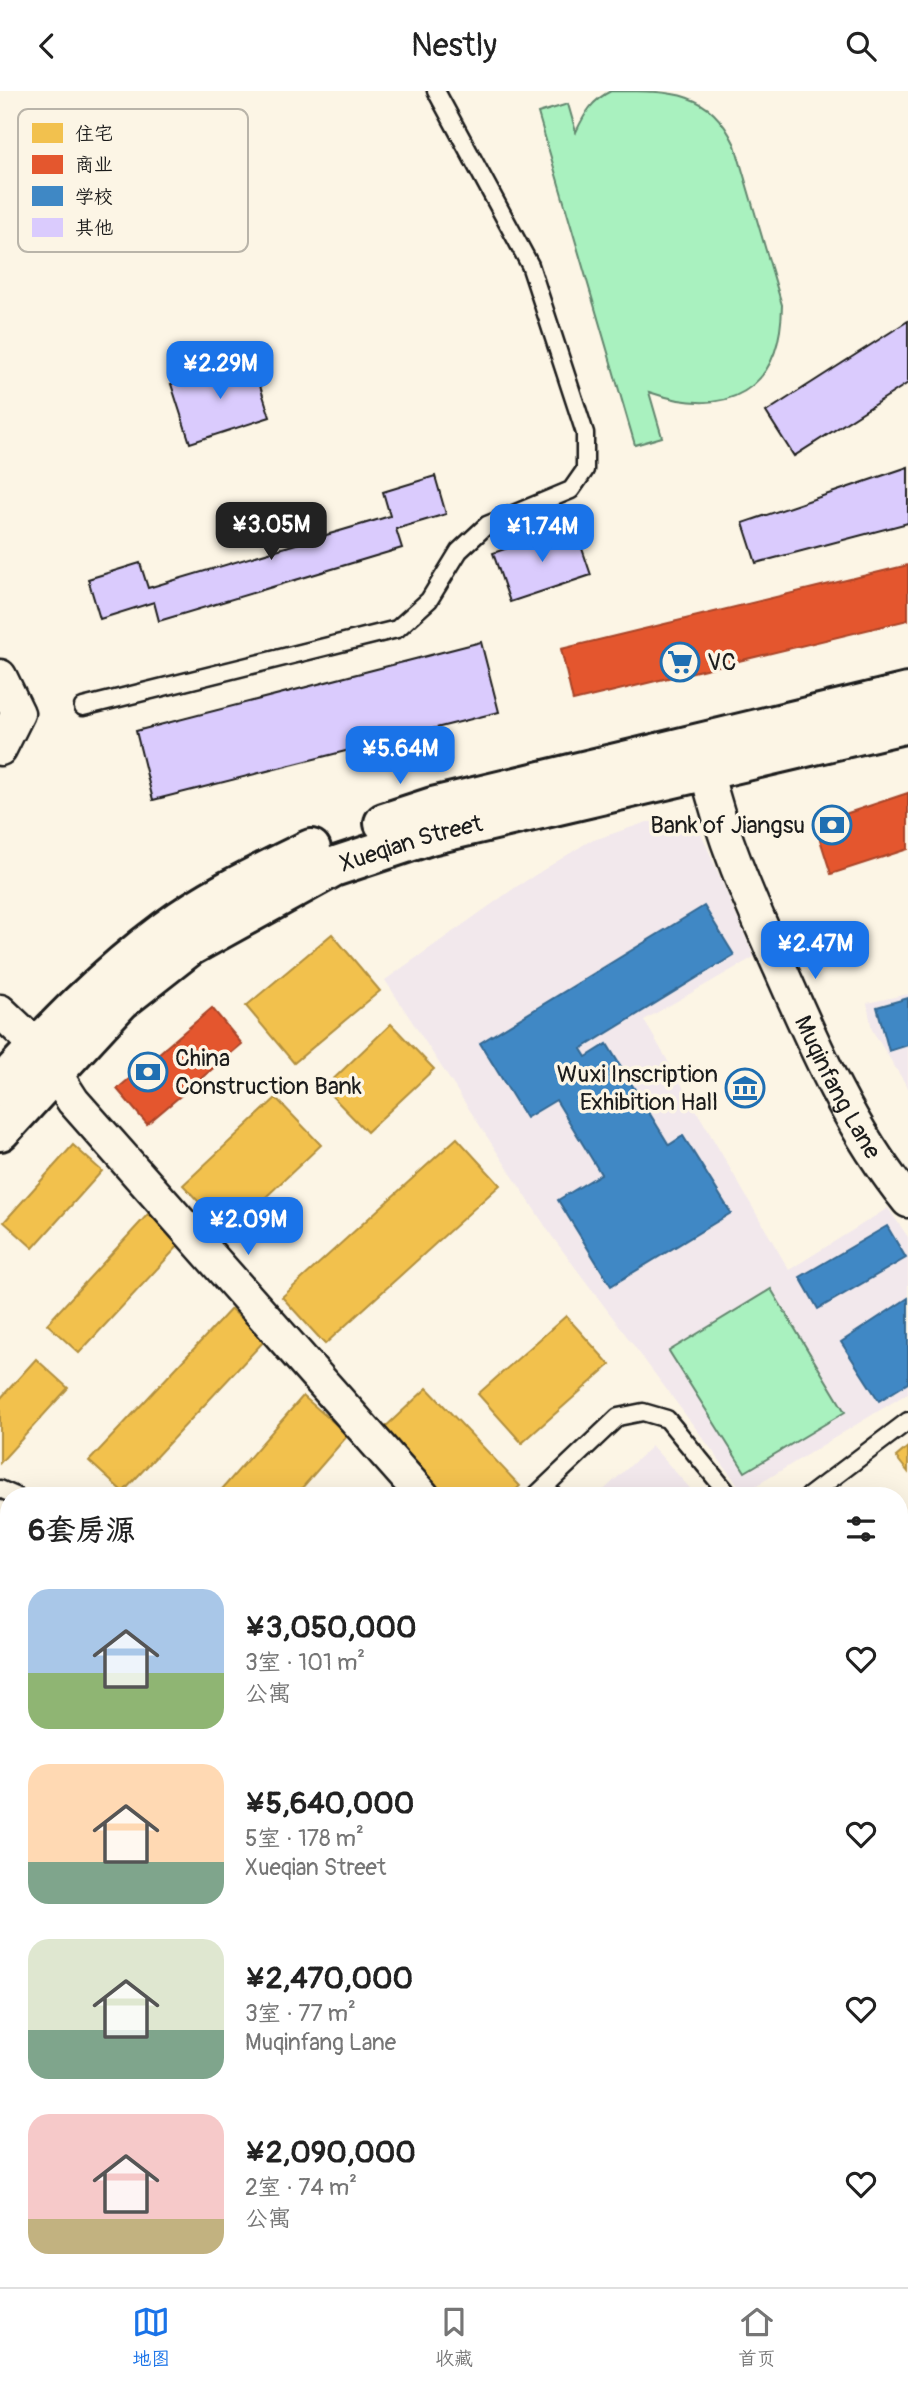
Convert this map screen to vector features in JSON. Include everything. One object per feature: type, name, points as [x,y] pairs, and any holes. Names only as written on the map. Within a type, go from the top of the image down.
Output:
[{"type":"main road","name":"Xueqian Street","points":[[0,1131],[47,1058],[102,983],[167,929],[245,881],[329,841],[433,807],[908,693]]},
{"type":"main road","name":"Xueqian Street","points":[[0,1087],[47,1058],[190,946],[333,867],[430,835],[908,723]]},
{"type":"street","points":[[0,676],[18,713],[0,749]]},
{"type":"street","name":"Muqinfang Lane","points":[[706,769],[715,809],[736,867],[829,1078],[877,1163],[908,1201]]},
{"type":"street","points":[[0,1011],[47,1058],[73,1101],[415,1487]]},
{"type":"lane","points":[[83,707],[397,629],[429,600],[459,551],[487,525],[571,490],[585,470],[585,433],[530,265],[436,91]]},
{"type":"lane","points":[[544,1487],[618,1417],[643,1412],[667,1419],[723,1487]]},
{"type":"lane","points":[[820,1487],[908,1421]]},
{"type":"shaded area","points":[[685,821],[702,835],[754,957],[644,1020],[789,1270],[888,1208],[908,1237],[908,1393],[754,1487],[740,1487],[551,1235],[385,980],[516,887],[588,842],[647,822]]},
{"type":"shaded area","points":[[908,994],[908,1088],[872,1030],[867,1003]]},
{"type":"shaded area","points":[[652,1446],[689,1487],[607,1487]]},
{"type":"green space","points":[[611,91],[654,92],[687,98],[701,104],[725,127],[735,145],[782,305],[779,335],[772,359],[760,378],[744,391],[725,399],[703,402],[677,400],[649,392],[662,437],[635,445],[538,113],[568,104],[576,132],[590,108]]},
{"type":"green space","points":[[771,1289],[845,1412],[745,1472],[669,1351]]},
{"type":"building: 住宅","points":[[332,934],[380,991],[294,1063],[246,1006]]},
{"type":"building: 住宅","points":[[391,1024],[434,1069],[367,1132],[324,1088]]},
{"type":"building: 住宅","points":[[276,1098],[321,1145],[228,1233],[183,1185]]},
{"type":"building: 住宅","points":[[457,1138],[500,1185],[325,1344],[282,1297]]},
{"type":"building: 住宅","points":[[73,1145],[102,1171],[33,1248],[4,1222]]},
{"type":"building: 住宅","points":[[149,1213],[181,1243],[79,1353],[47,1324]]},
{"type":"building: 住宅","points":[[231,1309],[265,1340],[128,1487],[118,1487],[89,1461]]},
{"type":"building: 住宅","points":[[566,1316],[610,1365],[522,1443],[478,1394]]},
{"type":"building: 住宅","points":[[36,1359],[68,1388],[0,1463],[0,1399]]},
{"type":"building: 住宅","points":[[427,1388],[520,1486],[436,1487],[382,1430]]},
{"type":"building: 住宅","points":[[303,1396],[348,1435],[303,1487],[224,1487]]},
{"type":"building: 住宅","points":[[908,1447],[908,1472],[896,1457]]},
{"type":"building: 商业","points":[[908,565],[908,620],[573,701],[561,649]]},
{"type":"building: 商业","points":[[908,793],[908,849],[831,874],[815,824]]},
{"type":"building: 商业","points":[[212,1008],[242,1044],[147,1124],[117,1089]]},
{"type":"building: 学校","points":[[704,906],[734,955],[581,1049],[586,1057],[607,1044],[669,1145],[683,1136],[731,1213],[611,1286],[558,1200],[601,1174],[556,1100],[526,1118],[480,1043]]},
{"type":"building: 学校","points":[[908,998],[908,1045],[889,1051],[877,1007]]},
{"type":"building: 学校","points":[[887,1226],[906,1258],[818,1309],[800,1277]]},
{"type":"building: 学校","points":[[908,1298],[908,1383],[879,1401],[841,1342]]},
{"type":"building: 其他","points":[[908,321],[908,383],[794,456],[766,412]]},
{"type":"building: 其他","points":[[251,358],[270,417],[190,443],[171,384]]},
{"type":"building: 其他","points":[[908,467],[908,523],[756,563],[743,523]]},
{"type":"building: 其他","points":[[435,476],[446,514],[396,529],[402,548],[159,621],[154,602],[100,619],[88,579],[140,563],[148,588],[390,516],[383,492]]},
{"type":"building: 其他","points":[[574,525],[591,575],[510,602],[493,553]]},
{"type":"building: 其他","points":[[481,642],[499,712],[153,800],[136,731]]},
{"type":"place","name":"VC","points":[[680,662]]},
{"type":"place","name":"Bank of Jiangsu","points":[[832,825]]},
{"type":"place","name":"China Construction Bank","points":[[148,1072]]},
{"type":"place","name":"Wuxi Inscription Exhibition Hall","points":[[745,1088]]}]
